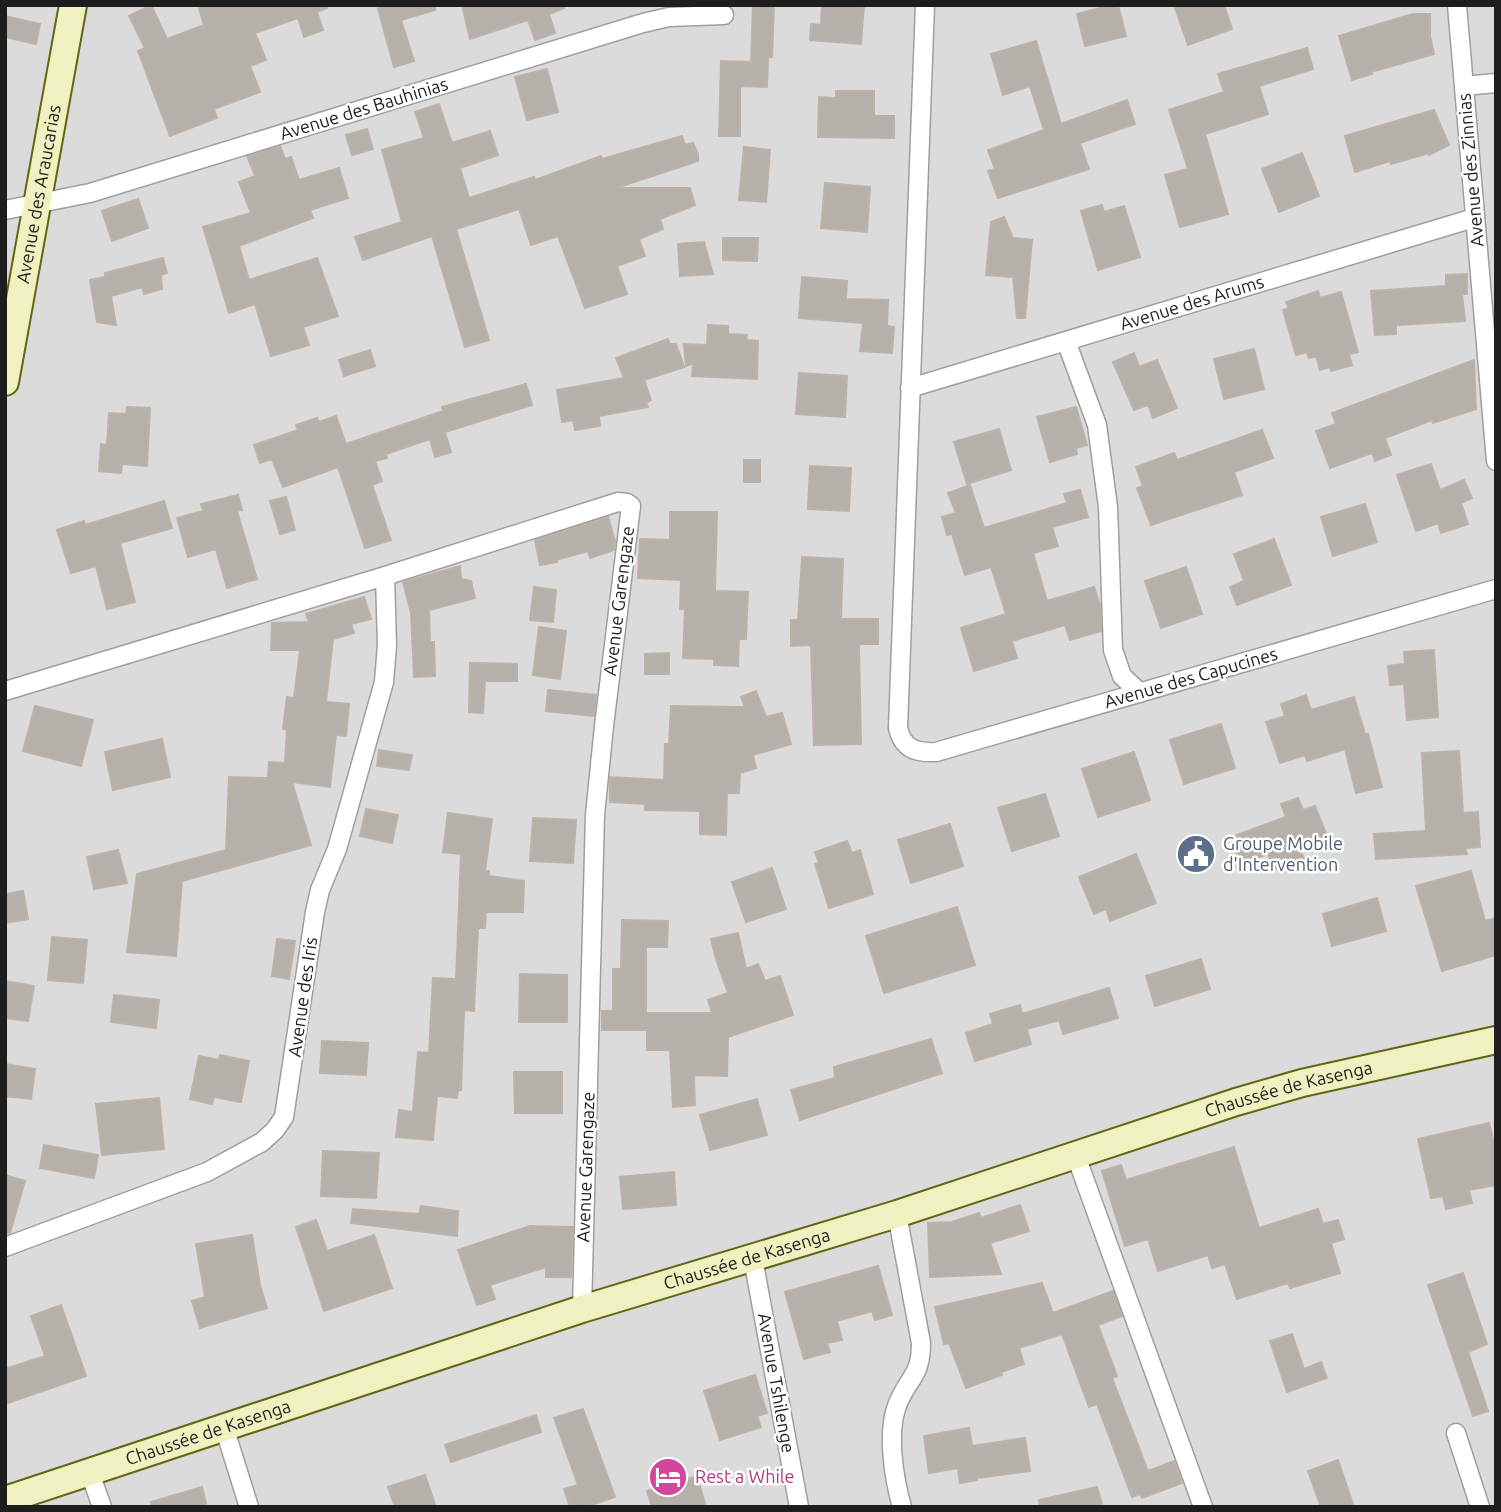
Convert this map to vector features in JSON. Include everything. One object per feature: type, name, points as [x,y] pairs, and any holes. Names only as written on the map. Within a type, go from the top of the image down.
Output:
[{"type":"main road","name":"Avenue des Araucarias","points":[[5,382],[73,5]]},
{"type":"main road","name":"Chaussée de Kasenga","points":[[5,1500],[582,1309],[897,1214],[1302,1083],[1496,1040]]},
{"type":"street","name":"Avenue des Zinnias","points":[[1457,5],[1474,218],[1491,345],[1496,461]]},
{"type":"street","points":[[910,388],[927,6]]},
{"type":"street","name":"Avenue des Bauhinias","points":[[5,210],[90,193],[643,23],[669,17],[724,15]]},
{"type":"street","points":[[1464,86],[1496,83]]},
{"type":"street","name":"Avenue des Arums","points":[[910,388],[1474,218]]},
{"type":"street","points":[[1066,341],[1097,425],[1108,507],[1112,650],[1122,676],[1140,693]]},
{"type":"street","name":"Avenue des Capucines","points":[[910,388],[898,728],[908,748],[923,753],[936,752],[1496,589]]},
{"type":"street","name":"Avenue Garengaze","points":[[5,691],[618,502],[631,506],[595,815],[582,1309]]},
{"type":"street","name":"Avenue des Iris","points":[[5,1247],[207,1172],[262,1142],[284,1117],[320,890],[337,849],[384,682],[387,645],[385,576]]},
{"type":"street","points":[[1076,1156],[1203,1507]]},
{"type":"street","points":[[897,1214],[922,1343],[921,1363],[898,1402],[894,1427],[894,1474],[902,1507]]},
{"type":"street","name":"Avenue Tshilenge","points":[[753,1259],[799,1507]]},
{"type":"street","points":[[224,1427],[248,1507]]},
{"type":"street","points":[[1456,1433],[1480,1507]]},
{"type":"street","points":[[89,1472],[102,1507]]},
{"type":"shaded area","points":[[5,5],[1496,5],[1496,1507],[5,1507]]},
{"type":"building","points":[[151,5],[167,39],[204,25],[198,5],[327,5],[327,8],[317,12],[323,30],[304,37],[298,18],[255,33],[266,60],[250,66],[260,92],[214,109],[217,118],[170,136],[138,51],[145,48],[129,16]]},
{"type":"building","points":[[377,5],[435,5],[435,10],[401,20],[414,61],[394,67]]},
{"type":"building","points":[[462,5],[564,5],[564,8],[549,14],[555,33],[535,40],[528,20],[470,39]]},
{"type":"building","points":[[753,5],[774,5],[772,57],[768,57],[767,87],[740,88],[740,136],[719,136],[721,61],[751,62]]},
{"type":"building","points":[[822,5],[864,5],[861,44],[810,40],[811,24],[821,25]]},
{"type":"building","points":[[1118,5],[1126,36],[1085,46],[1077,14]]},
{"type":"building","points":[[1174,5],[1224,5],[1232,29],[1188,45]]},
{"type":"building","points":[[1413,14],[1430,14],[1430,36],[1434,54],[1352,80],[1339,36]]},
{"type":"building","points":[[5,16],[40,24],[36,44],[5,37]]},
{"type":"building","points":[[1036,41],[1061,124],[1127,100],[1135,124],[1080,143],[1089,169],[998,198],[988,171],[995,169],[988,150],[1044,130],[1030,86],[1003,95],[991,54]]},
{"type":"building","points":[[1307,48],[1313,69],[1259,86],[1268,114],[1205,134],[1228,214],[1180,227],[1165,175],[1188,169],[1169,110],[1224,92],[1218,74]]},
{"type":"building","points":[[547,69],[558,112],[527,120],[515,77]]},
{"type":"building","points":[[836,91],[874,91],[874,116],[894,116],[894,138],[818,137],[819,97],[836,98]]},
{"type":"building","points":[[439,104],[452,143],[490,131],[498,155],[460,168],[469,198],[534,177],[535,180],[601,156],[602,159],[682,136],[685,145],[693,143],[698,161],[616,188],[690,188],[695,205],[660,219],[663,229],[639,239],[645,256],[617,266],[627,294],[585,308],[558,236],[531,245],[519,209],[456,229],[489,340],[465,347],[432,236],[363,260],[355,237],[402,222],[382,150],[424,138],[415,112]]},
{"type":"building","points":[[1434,110],[1449,145],[1429,155],[1391,164],[1390,161],[1355,172],[1345,136]]},
{"type":"building","points":[[367,129],[373,149],[352,155],[346,135]]},
{"type":"building","points":[[280,146],[285,159],[291,157],[299,180],[339,168],[348,198],[310,210],[313,218],[239,246],[249,280],[317,258],[338,316],[303,327],[309,345],[271,356],[255,304],[229,313],[203,227],[251,213],[239,182],[255,176],[247,156]]},
{"type":"building","points":[[744,147],[770,150],[766,202],[739,200]]},
{"type":"building","points":[[1302,153],[1319,196],[1279,212],[1262,169]]},
{"type":"building","points":[[825,183],[870,187],[867,232],[821,228]]},
{"type":"building","points":[[138,199],[148,228],[112,241],[102,211]]},
{"type":"building","points":[[1102,205],[1104,212],[1124,206],[1140,257],[1098,270],[1081,211]]},
{"type":"building","points":[[1004,217],[1013,238],[1032,240],[1025,318],[1017,318],[1013,277],[986,275],[991,222]]},
{"type":"building","points":[[723,238],[758,238],[757,261],[723,260]]},
{"type":"building","points":[[704,242],[713,274],[680,276],[678,244]]},
{"type":"building","points":[[163,258],[167,273],[161,275],[162,289],[144,294],[142,287],[111,296],[116,325],[97,322],[90,280],[105,277],[105,273]]},
{"type":"building","points":[[1467,274],[1467,294],[1462,294],[1465,321],[1396,325],[1396,334],[1375,335],[1371,291],[1446,286],[1446,275]]},
{"type":"building","points":[[802,277],[847,281],[846,299],[888,300],[887,326],[894,327],[892,353],[860,351],[863,323],[799,318]]},
{"type":"building","points":[[1318,291],[1320,298],[1341,292],[1358,352],[1349,354],[1352,365],[1331,371],[1330,367],[1320,370],[1316,356],[1309,358],[1307,352],[1296,355],[1283,310],[1289,308],[1286,302]]},
{"type":"building","points":[[708,325],[728,326],[728,334],[747,335],[746,340],[758,341],[757,379],[692,376],[693,363],[686,366],[684,344],[707,345]]},
{"type":"building","points":[[668,339],[670,344],[676,344],[684,367],[644,380],[651,400],[646,403],[648,407],[599,416],[600,426],[575,430],[573,420],[562,422],[557,390],[624,378],[616,358]]},
{"type":"building","points":[[1254,349],[1264,389],[1224,399],[1214,359]]},
{"type":"building","points":[[370,350],[375,366],[344,376],[339,360]]},
{"type":"building","points":[[1134,353],[1139,367],[1157,360],[1177,408],[1153,418],[1148,405],[1134,410],[1113,362]]},
{"type":"building","points":[[1474,360],[1476,409],[1433,423],[1432,420],[1385,438],[1391,455],[1375,461],[1372,453],[1330,468],[1316,431],[1336,424],[1332,413]]},
{"type":"building","points":[[799,373],[847,376],[845,417],[796,414]]},
{"type":"building","points":[[526,384],[532,405],[445,432],[451,452],[435,457],[430,439],[386,454],[387,458],[375,461],[382,481],[372,485],[391,540],[365,548],[338,467],[283,487],[272,459],[260,463],[254,445],[298,430],[296,425],[317,418],[319,422],[336,416],[346,444],[443,411],[442,407]]},
{"type":"building","points":[[127,407],[150,408],[147,466],[122,464],[121,473],[99,471],[101,444],[107,445],[109,413],[126,414]]},
{"type":"building","points":[[1076,407],[1087,445],[1076,448],[1077,454],[1050,462],[1037,417]]},
{"type":"building","points":[[999,429],[1011,470],[967,484],[954,442]]},
{"type":"building","points":[[1262,430],[1273,458],[1234,472],[1242,495],[1151,525],[1137,488],[1143,486],[1136,467],[1174,453],[1177,460]]},
{"type":"building","points":[[744,460],[760,460],[760,482],[744,482]]},
{"type":"building","points":[[1431,464],[1440,490],[1464,480],[1472,498],[1461,503],[1468,524],[1441,533],[1438,523],[1416,531],[1397,475]]},
{"type":"building","points":[[810,466],[851,468],[849,511],[808,509]]},
{"type":"building","points":[[970,485],[984,528],[1067,503],[1064,494],[1080,490],[1088,517],[1052,527],[1058,546],[1033,553],[1047,601],[1094,587],[1100,605],[1101,631],[1070,640],[1065,625],[1012,641],[1017,658],[974,671],[961,628],[1006,614],[991,567],[965,575],[952,534],[947,535],[942,517],[956,513],[948,493]]},
{"type":"building","points":[[238,495],[242,510],[237,511],[257,579],[227,588],[216,549],[188,557],[177,518],[203,511],[201,504]]},
{"type":"building","points":[[286,497],[295,530],[280,534],[270,501]]},
{"type":"building","points":[[164,501],[172,528],[120,543],[135,602],[107,609],[96,566],[71,573],[57,530],[84,521],[85,525]]},
{"type":"building","points":[[1365,504],[1377,542],[1333,556],[1321,517]]},
{"type":"building","points":[[670,512],[717,512],[715,591],[748,592],[746,639],[739,639],[738,666],[714,665],[714,659],[683,658],[685,609],[680,609],[681,580],[638,578],[640,539],[670,540]]},
{"type":"building","points":[[608,517],[615,541],[614,550],[590,558],[588,551],[540,565],[535,540]]},
{"type":"building","points":[[1274,539],[1291,585],[1237,605],[1230,587],[1244,581],[1234,554]]},
{"type":"building","points":[[802,557],[843,559],[841,619],[878,619],[878,644],[859,644],[861,744],[814,745],[811,645],[791,646],[791,620],[798,620]]},
{"type":"building","points":[[460,566],[461,579],[471,581],[475,598],[429,610],[435,676],[414,677],[411,613],[403,582]]},
{"type":"building","points":[[1186,567],[1202,614],[1161,628],[1145,581]]},
{"type":"building","points":[[534,587],[556,590],[553,622],[530,620]]},
{"type":"building","points":[[364,597],[371,619],[351,624],[354,633],[333,639],[326,702],[349,704],[346,736],[336,735],[330,787],[292,782],[311,845],[182,881],[176,956],[127,952],[137,874],[226,850],[229,777],[268,778],[269,762],[285,763],[287,730],[283,729],[287,697],[294,698],[300,650],[271,650],[272,623],[309,622],[306,614]]},
{"type":"building","points":[[539,627],[566,631],[560,679],[533,675]]},
{"type":"building","points":[[1434,650],[1438,717],[1407,720],[1404,684],[1390,685],[1388,666],[1405,664],[1404,652]]},
{"type":"building","points":[[669,653],[669,674],[645,674],[645,654]]},
{"type":"building","points":[[470,663],[517,664],[517,681],[485,681],[483,713],[469,712]]},
{"type":"building","points":[[548,690],[596,695],[594,716],[546,711]]},
{"type":"building","points":[[756,691],[766,717],[782,713],[791,744],[753,755],[756,768],[740,773],[739,793],[727,793],[726,835],[700,834],[700,811],[645,810],[645,804],[610,802],[610,777],[664,780],[665,744],[669,744],[671,706],[745,707],[741,697]]},
{"type":"building","points":[[1306,695],[1311,710],[1354,697],[1365,734],[1368,734],[1382,787],[1356,793],[1345,749],[1307,761],[1305,755],[1280,763],[1266,722],[1285,716],[1281,704]]},
{"type":"building","points":[[35,706],[93,720],[81,766],[23,751]]},
{"type":"building","points":[[1221,724],[1235,768],[1184,784],[1170,740]]},
{"type":"building","points":[[162,739],[170,777],[113,790],[105,752]]},
{"type":"building","points":[[379,750],[412,755],[409,770],[377,766]]},
{"type":"building","points":[[1459,751],[1463,813],[1478,812],[1480,847],[1465,848],[1467,854],[1376,859],[1374,834],[1426,831],[1422,753]]},
{"type":"building","points":[[1134,752],[1150,800],[1098,817],[1082,769]]},
{"type":"building","points":[[1045,794],[1059,836],[1012,851],[998,808]]},
{"type":"building","points":[[1298,798],[1303,810],[1315,806],[1327,836],[1299,847],[1304,859],[1274,869],[1268,854],[1240,864],[1231,837],[1286,817],[1281,804]]},
{"type":"building","points":[[366,809],[398,815],[392,843],[360,836]]},
{"type":"building","points":[[448,813],[492,819],[485,871],[489,871],[489,876],[524,881],[523,912],[486,912],[485,928],[478,928],[474,1011],[464,1010],[461,1090],[458,1090],[457,1098],[437,1096],[433,1140],[396,1137],[399,1110],[413,1112],[418,1052],[429,1053],[433,978],[456,979],[461,854],[443,852]]},
{"type":"building","points":[[533,818],[576,820],[573,863],[530,861]]},
{"type":"building","points":[[950,824],[963,866],[911,883],[898,840]]},
{"type":"building","points":[[847,841],[852,853],[860,850],[873,894],[829,908],[815,864],[819,863],[815,852]]},
{"type":"building","points":[[118,850],[127,883],[94,889],[87,857]]},
{"type":"building","points":[[1136,854],[1156,903],[1110,921],[1106,909],[1094,914],[1079,877]]},
{"type":"building","points":[[772,868],[786,909],[746,922],[732,882]]},
{"type":"building","points":[[1471,871],[1485,921],[1496,918],[1496,955],[1442,971],[1416,886]]},
{"type":"building","points":[[23,891],[28,919],[5,923],[5,894]]},
{"type":"building","points":[[1377,898],[1386,931],[1332,946],[1323,914]]},
{"type":"building","points":[[957,907],[975,965],[884,993],[866,936]]},
{"type":"building","points":[[622,920],[668,921],[667,947],[646,947],[646,1013],[712,1013],[708,1000],[728,993],[711,939],[738,933],[746,969],[758,964],[765,981],[780,976],[793,1015],[728,1037],[727,1076],[694,1075],[695,1105],[673,1107],[670,1050],[647,1050],[647,1030],[602,1030],[602,1011],[613,1011],[613,969],[621,969]]},
{"type":"building","points":[[52,937],[87,940],[83,983],[48,980]]},
{"type":"building","points":[[277,939],[295,941],[289,979],[272,976]]},
{"type":"building","points":[[1201,959],[1210,989],[1155,1006],[1146,976]]},
{"type":"building","points":[[520,974],[567,975],[567,1022],[519,1022]]},
{"type":"building","points":[[5,981],[34,986],[28,1021],[5,1018]]},
{"type":"building","points":[[1109,988],[1118,1018],[1063,1034],[1059,1020],[1027,1029],[1031,1044],[975,1061],[966,1033],[993,1024],[990,1014],[1020,1005],[1022,1014]]},
{"type":"building","points":[[114,995],[159,1000],[156,1028],[111,1022]]},
{"type":"building","points":[[931,1039],[942,1073],[800,1120],[791,1090],[835,1078],[834,1067]]},
{"type":"building","points":[[322,1041],[368,1043],[366,1075],[320,1073]]},
{"type":"building","points":[[220,1055],[249,1061],[241,1102],[214,1097],[212,1104],[190,1099],[199,1056],[219,1060]]},
{"type":"building","points":[[5,1064],[35,1069],[31,1099],[5,1096]]},
{"type":"building","points":[[514,1072],[562,1072],[562,1113],[515,1113]]},
{"type":"building","points":[[159,1098],[164,1149],[102,1155],[96,1104]]},
{"type":"building","points":[[757,1099],[767,1135],[710,1150],[700,1115]]},
{"type":"building","points":[[1489,1123],[1496,1151],[1496,1185],[1469,1190],[1472,1203],[1446,1209],[1443,1196],[1431,1198],[1418,1139]]},
{"type":"building","points":[[44,1145],[98,1155],[94,1178],[40,1168]]},
{"type":"building","points":[[1234,1147],[1259,1228],[1318,1209],[1323,1224],[1338,1220],[1344,1239],[1331,1243],[1340,1273],[1290,1288],[1288,1283],[1237,1299],[1225,1264],[1212,1268],[1208,1255],[1158,1271],[1148,1239],[1125,1246],[1102,1171],[1121,1165],[1126,1180]]},
{"type":"building","points":[[323,1151],[379,1153],[376,1198],[321,1196]]},
{"type":"building","points":[[674,1172],[676,1205],[623,1209],[620,1177]]},
{"type":"building","points":[[5,1175],[25,1181],[10,1233],[5,1233]]},
{"type":"building","points":[[1020,1205],[1029,1231],[990,1243],[1001,1274],[930,1277],[928,1223],[952,1222],[979,1213],[981,1218]]},
{"type":"building","points":[[421,1206],[458,1211],[457,1236],[351,1223],[353,1209],[419,1214]]},
{"type":"building","points":[[316,1220],[327,1251],[374,1235],[392,1288],[324,1311],[296,1227]]},
{"type":"building","points":[[530,1226],[573,1227],[571,1277],[546,1277],[546,1267],[490,1285],[495,1299],[477,1305],[458,1250]]},
{"type":"building","points":[[252,1235],[260,1285],[267,1308],[200,1328],[192,1301],[205,1297],[196,1244]]},
{"type":"building","points":[[878,1266],[892,1315],[875,1320],[872,1311],[837,1321],[842,1340],[827,1343],[830,1352],[804,1359],[785,1292]]},
{"type":"building","points":[[1463,1273],[1487,1344],[1468,1352],[1488,1411],[1473,1416],[1428,1285]]},
{"type":"building","points":[[1042,1283],[1053,1313],[1113,1291],[1122,1316],[1098,1325],[1117,1376],[1112,1378],[1148,1471],[1174,1461],[1182,1483],[1142,1498],[1140,1494],[1132,1497],[1097,1404],[1089,1407],[1062,1334],[1019,1348],[1024,1364],[966,1388],[949,1343],[944,1344],[935,1307]]},
{"type":"building","points":[[61,1305],[86,1376],[5,1404],[5,1369],[45,1356],[31,1316]]},
{"type":"building","points":[[1292,1334],[1304,1369],[1321,1362],[1327,1378],[1287,1392],[1270,1341]]},
{"type":"building","points":[[755,1375],[767,1413],[757,1416],[761,1427],[720,1440],[704,1391]]},
{"type":"building","points":[[583,1409],[615,1497],[586,1507],[570,1507],[564,1489],[578,1485],[554,1418]]},
{"type":"building","points":[[536,1415],[541,1432],[451,1462],[445,1445]]},
{"type":"building","points":[[969,1428],[972,1446],[1025,1438],[1030,1471],[960,1483],[958,1468],[929,1473],[924,1436]]},
{"type":"building","points":[[1338,1460],[1354,1507],[1321,1507],[1308,1471]]},
{"type":"building","points":[[425,1475],[436,1507],[395,1507],[388,1487]]},
{"type":"building","points":[[697,1476],[706,1507],[652,1507],[647,1491]]},
{"type":"building","points":[[202,1487],[207,1507],[151,1507],[151,1502]]},
{"type":"building","points":[[1097,1487],[1103,1507],[1040,1507],[1039,1500]]},
{"type":"place","name":"Groupe Mobile d'Intervention","points":[[1196,854]]},
{"type":"place","name":"Rest a While","points":[[668,1477]]}]
